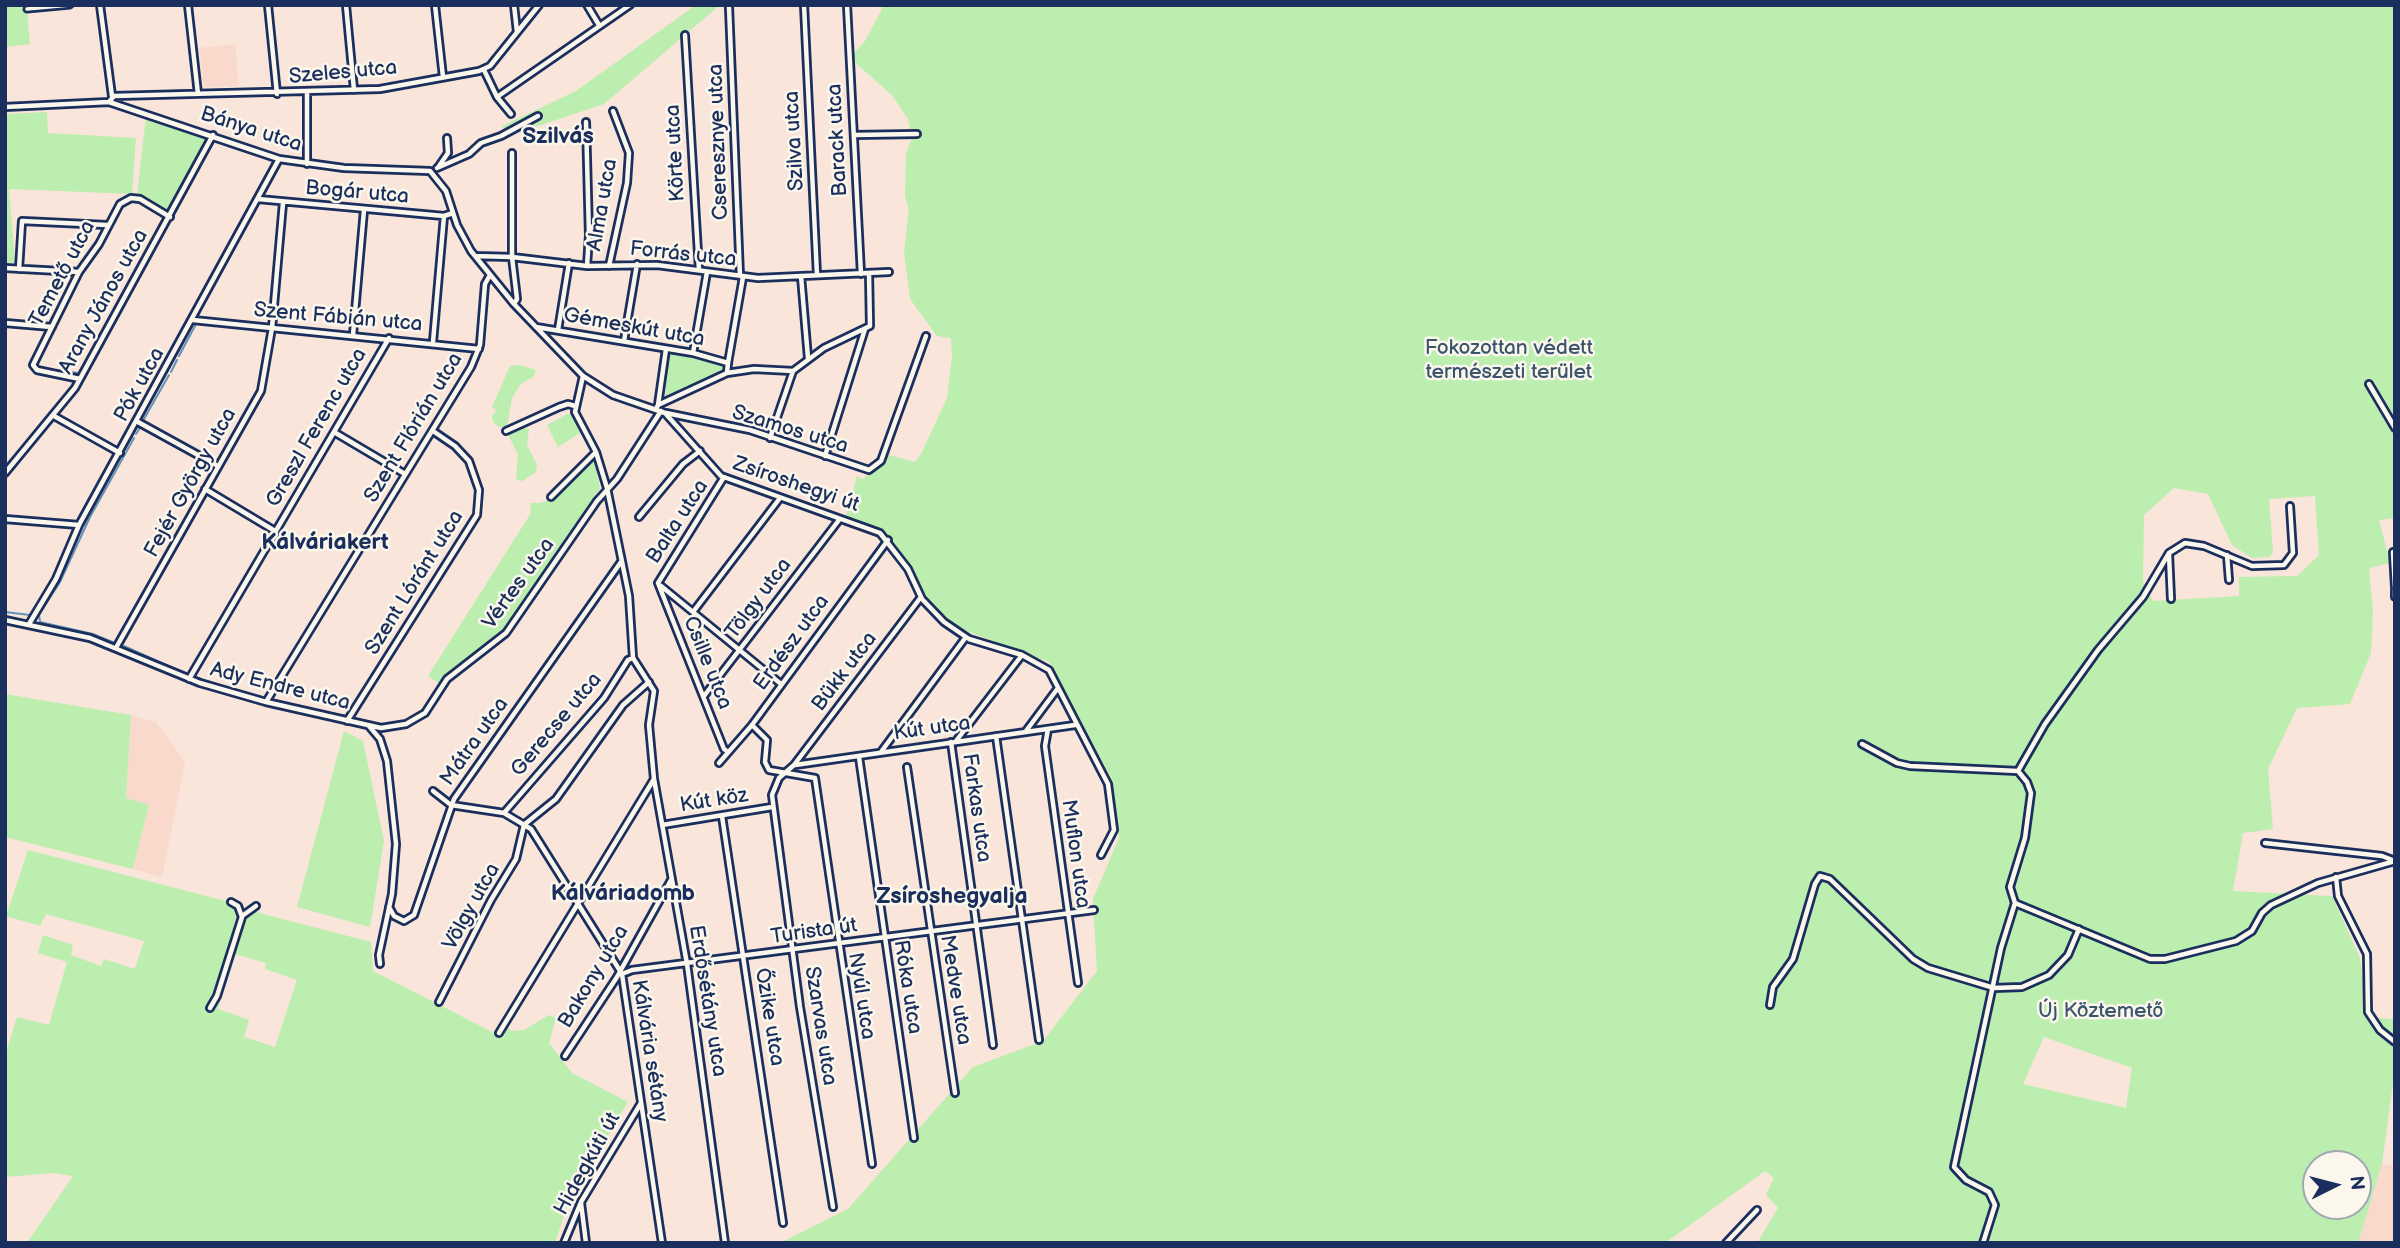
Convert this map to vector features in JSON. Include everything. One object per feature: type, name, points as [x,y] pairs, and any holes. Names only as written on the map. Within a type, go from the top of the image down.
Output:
[{"type":"street","points":[[27,9],[70,5]]},
{"type":"street","points":[[5,107],[113,99],[100,5]]},
{"type":"street","points":[[188,5],[198,94]]},
{"type":"street","points":[[268,5],[277,94]]},
{"type":"street","points":[[346,5],[354,90]]},
{"type":"street","points":[[435,5],[443,77]]},
{"type":"street","points":[[514,5],[517,32]]},
{"type":"street","points":[[511,114],[497,97],[484,70],[539,5]]},
{"type":"street","points":[[587,5],[599,25]]},
{"type":"street","points":[[497,97],[631,5]]},
{"type":"street","name":"Szilva utca","points":[[804,5],[817,275]]},
{"type":"street","name":"Barack utca","points":[[847,5],[861,274]]},
{"type":"street","name":"Cseresznye utca","points":[[728,363],[742,277],[729,7]]},
{"type":"street","name":"Körte utca","points":[[685,34],[699,270]]},
{"type":"street","name":"Szeles utca","points":[[113,99],[381,89],[484,70]]},
{"type":"street","points":[[307,93],[307,164]]},
{"type":"street","name":"Bánya utca","points":[[113,99],[116,105],[279,159],[307,164],[429,170]]},
{"type":"street","name":"Alma utca","points":[[609,266],[627,184],[629,153],[613,111]]},
{"type":"street","points":[[429,170],[469,154],[481,143],[501,136],[538,116]]},
{"type":"street","points":[[586,122],[589,236],[587,267]]},
{"type":"street","points":[[854,135],[917,134]]},
{"type":"street","name":"Arany János utca","points":[[5,473],[54,416],[80,379],[213,135]]},
{"type":"street","points":[[437,168],[448,153],[447,138]]},
{"type":"street","points":[[512,153],[512,257],[517,299],[514,304]]},
{"type":"street","name":"Pók utca","points":[[29,624],[56,579],[79,525],[138,422],[279,159]]},
{"type":"street","name":"Zsíroshegyi út","points":[[429,170],[443,184],[453,213],[475,256],[514,304],[583,376],[613,395],[660,409],[701,451],[714,471],[724,477],[839,520],[871,528],[888,540],[908,569],[921,597],[944,622],[965,637],[1022,655],[1047,668],[1108,786],[1114,830],[1101,855]]},
{"type":"street","name":"Temető utca","points":[[80,379],[37,370],[33,365],[79,272],[99,244],[120,204],[131,198],[140,199],[170,217]]},
{"type":"street","name":"Bogár utca","points":[[258,199],[444,216],[453,213]]},
{"type":"street","name":"Fejér György utca","points":[[117,646],[261,391],[272,328],[283,203]]},
{"type":"street","points":[[353,335],[364,210]]},
{"type":"street","points":[[433,342],[444,216]]},
{"type":"street","points":[[19,269],[22,221],[107,225]]},
{"type":"street","name":"Forrás utca","points":[[475,256],[512,257],[587,267],[637,264],[742,277],[888,272]]},
{"type":"street","points":[[558,330],[569,263]]},
{"type":"street","points":[[624,341],[637,264]]},
{"type":"street","points":[[5,268],[79,272]]},
{"type":"street","points":[[692,353],[707,272]]},
{"type":"street","points":[[825,456],[867,327],[869,273]]},
{"type":"street","points":[[480,349],[485,284],[490,275]]},
{"type":"street","points":[[802,276],[808,358]]},
{"type":"street","name":"Szent Fábián utca","points":[[193,320],[433,342],[480,349]]},
{"type":"street","points":[[5,323],[52,327]]},
{"type":"street","name":"Gémeskút utca","points":[[536,327],[692,353],[728,363],[727,373]]},
{"type":"street","points":[[770,438],[793,371],[808,358],[867,327]]},
{"type":"street","name":"Szamos utca","points":[[660,409],[750,430],[864,470],[881,461],[926,336]]},
{"type":"street","name":"Greszl Ferenc utca","points":[[188,679],[388,338]]},
{"type":"street","name":"Szent Flórián utca","points":[[266,702],[433,431],[480,349]]},
{"type":"street","points":[[660,409],[666,349]]},
{"type":"street","points":[[660,409],[727,373],[754,369],[793,371]]},
{"type":"street","points":[[583,376],[575,405],[596,452],[607,488],[629,596],[633,658],[649,682]]},
{"type":"street","points":[[2369,384],[2395,428]]},
{"type":"street","points":[[506,431],[559,407],[575,405]]},
{"type":"street","name":"Vértes utca","points":[[369,725],[398,727],[416,720],[425,713],[447,679],[498,642],[543,583],[557,558],[607,488],[617,479],[660,409]]},
{"type":"street","points":[[54,416],[120,453]]},
{"type":"street","points":[[138,422],[218,466]]},
{"type":"street","name":"Szent Lóránt utca","points":[[348,720],[477,515],[479,490],[469,461],[455,446],[433,431]]},
{"type":"street","points":[[334,432],[406,475]]},
{"type":"street","points":[[639,517],[683,464],[701,451]]},
{"type":"street","points":[[551,496],[596,452]]},
{"type":"street","name":"Balta utca","points":[[658,583],[724,477]]},
{"type":"street","points":[[205,489],[275,531]]},
{"type":"street","points":[[693,612],[780,498]]},
{"type":"street","points":[[2018,771],[2045,724],[2098,650],[2143,597],[2169,553],[2185,543],[2204,545],[2252,566],[2287,564],[2292,553],[2290,506]]},
{"type":"street","points":[[5,519],[79,525]]},
{"type":"street","name":"Tölgy utca","points":[[704,696],[839,520]]},
{"type":"street","name":"Erdész utca","points":[[719,763],[752,725],[888,540]]},
{"type":"street","points":[[2393,552],[2395,597]]},
{"type":"street","points":[[2169,553],[2171,599]]},
{"type":"street","points":[[2227,554],[2229,580]]},
{"type":"street","name":"Mátra utca","points":[[390,908],[394,916],[404,921],[414,915],[451,805],[621,561]]},
{"type":"street","points":[[658,583],[781,684]]},
{"type":"street","name":"Csille utca","points":[[658,583],[728,752]]},
{"type":"street","name":"Bükk utca","points":[[787,771],[921,597]]},
{"type":"street","name":"Ady Endre utca","points":[[5,620],[117,646],[188,679],[266,702],[369,725],[377,733],[383,746],[393,804],[395,858],[390,908]]},
{"type":"street","points":[[880,752],[965,637]]},
{"type":"street","points":[[953,742],[1022,655]]},
{"type":"street","name":"Gerecse utca","points":[[504,813],[604,698],[628,660],[633,658]]},
{"type":"street","name":"Gerecse utca","points":[[524,824],[556,799],[624,705],[649,682]]},
{"type":"street","name":"Erdősétány utca","points":[[649,682],[655,696],[649,725],[654,779],[687,964],[725,1243]]},
{"type":"street","points":[[1026,732],[1058,688]]},
{"type":"street","points":[[752,725],[767,740],[766,768],[772,772],[787,771]]},
{"type":"street","name":"Kút utca","points":[[794,765],[1075,726]]},
{"type":"street","name":"Muflon utca","points":[[1048,729],[1045,746],[1078,983]]},
{"type":"street","points":[[996,736],[1039,1040]]},
{"type":"street","name":"Farkas utca","points":[[953,742],[993,1045]]},
{"type":"street","points":[[1862,744],[1897,763],[1909,766],[2018,771],[2027,782],[2031,793],[2025,838],[2010,887],[2015,903],[2001,948],[1954,1167],[1966,1180],[1989,1192],[1996,1205],[1983,1243]]},
{"type":"street","name":"Róka utca","points":[[859,757],[914,1138]]},
{"type":"street","name":"Medve utca","points":[[906,767],[955,1093]]},
{"type":"street","points":[[772,807],[775,784],[787,771]]},
{"type":"street","name":"Nyúl utca","points":[[787,771],[815,778],[837,945],[872,1164]]},
{"type":"street","points":[[499,1032],[649,783],[654,779]]},
{"type":"street","name":"Kálvária sétány","points":[[433,791],[451,805],[504,813],[524,824],[539,838],[620,972],[662,1243]]},
{"type":"street","name":"Kút köz","points":[[662,825],[772,807]]},
{"type":"street","name":"Szarvas utca","points":[[772,807],[833,1207]]},
{"type":"street","name":"Őzike utca","points":[[722,816],[783,1223]]},
{"type":"street","name":"Völgy utca","points":[[439,1002],[491,900],[516,859],[524,824]]},
{"type":"street","points":[[2265,843],[2382,856],[2395,861]]},
{"type":"street","points":[[2015,903],[2150,959],[2165,959],[2245,937],[2262,913],[2272,905],[2336,877],[2395,861]]},
{"type":"street","points":[[1770,1005],[1773,987],[1793,959],[1815,884],[1821,876],[1829,879],[1913,959],[1928,968],[1994,988],[2022,987],[2049,975],[2073,947],[2079,929]]},
{"type":"street","points":[[2336,877],[2338,896],[2367,954],[2368,1012],[2380,1030],[2395,1042]]},
{"type":"street","name":"Bakony utca","points":[[565,1056],[620,972],[672,879]]},
{"type":"street","points":[[231,902],[238,906],[242,916]]},
{"type":"street","points":[[210,1008],[217,996],[242,916],[256,906]]},
{"type":"street","points":[[380,964],[381,941],[390,908]]},
{"type":"street","name":"Turista út","points":[[620,972],[1094,910]]},
{"type":"street","name":"Hidegkúti út","points":[[564,1243],[580,1202],[641,1102]]},
{"type":"street","points":[[580,1202],[586,1243]]},
{"type":"street","points":[[1727,1242],[1757,1210]]},
{"type":"shaded area","points":[[235,44],[239,86],[204,87],[199,48]]},
{"type":"shaded area","points":[[131,715],[156,722],[185,762],[162,877],[133,869],[149,806],[126,799]]},
{"type":"shaded area","points":[[2382,1164],[2395,1166],[2395,1243],[2358,1243],[2365,1220],[2372,1220],[2372,1197]]},
{"type":"green space","points":[[5,5],[71,5],[27,10],[30,44],[5,47]]},
{"type":"green space","points":[[696,5],[720,5],[604,104],[508,136],[502,126],[576,91]]},
{"type":"green space","points":[[884,5],[2395,5],[2395,518],[2379,520],[2390,563],[2369,568],[2373,611],[2371,653],[2350,704],[2297,708],[2268,769],[2273,829],[2243,833],[2233,891],[2332,896],[2360,958],[2367,1016],[2395,1020],[2395,1068],[2382,1164],[2372,1197],[2372,1150],[2302,1150],[2302,1220],[2365,1220],[2358,1243],[1757,1243],[1778,1208],[1766,1195],[1774,1178],[1765,1171],[1665,1243],[780,1243],[848,1209],[973,1067],[1043,1041],[1097,971],[1093,899],[1119,838],[1110,776],[1049,662],[961,629],[929,606],[910,568],[881,531],[845,519],[857,476],[863,479],[889,455],[915,462],[921,454],[947,398],[952,357],[951,338],[937,336],[910,299],[904,251],[909,210],[905,196],[906,153],[912,139],[908,119],[892,95],[852,60],[852,55],[865,41]],"holes":[[[2174,488],[2208,494],[2232,545],[2252,558],[2269,557],[2273,553],[2269,499],[2315,496],[2319,555],[2297,576],[2239,577],[2239,596],[2153,601],[2143,581],[2144,515]],[[2044,1037],[2132,1068],[2126,1108],[2023,1084]]]},
{"type":"green space","points":[[47,112],[48,133],[136,138],[132,194],[9,189],[15,263],[5,263],[5,114]]},
{"type":"green space","points":[[146,117],[208,137],[166,211],[137,195]]},
{"type":"green space","points":[[673,353],[724,364],[725,369],[665,397],[669,355]]},
{"type":"green space","points":[[519,365],[536,370],[534,376],[520,385],[512,398],[508,422],[505,427],[499,427],[493,422],[492,416],[497,410],[492,407],[510,366]]},
{"type":"green space","points":[[572,414],[580,433],[558,447],[547,425]]},
{"type":"green space","points":[[519,427],[529,429],[527,445],[537,465],[536,472],[522,481],[516,480],[518,454],[508,435]]},
{"type":"green space","points":[[591,460],[594,461],[600,488],[506,626],[493,642],[451,669],[440,684],[428,676],[531,513],[530,503],[541,503],[558,496]]},
{"type":"green space","points":[[5,694],[131,715],[126,798],[149,805],[133,869],[5,837]]},
{"type":"green space","points":[[344,731],[363,741],[384,841],[370,927],[297,907]]},
{"type":"green space","points":[[28,850],[226,901],[234,905],[239,917],[229,950],[235,952],[245,919],[252,911],[371,942],[373,971],[500,1036],[508,1028],[512,1031],[524,1030],[549,1015],[556,1018],[549,1043],[572,1073],[628,1102],[567,1206],[555,1243],[27,1243],[73,1176],[53,1173],[5,1177],[5,1056],[17,1017],[49,1025],[67,962],[38,953],[43,935],[73,945],[71,955],[101,966],[104,959],[135,969],[144,941],[46,914],[40,926],[6,916]],"holes":[[[235,954],[266,963],[265,969],[297,980],[275,1047],[244,1037],[249,1020],[218,1009]]]},
{"type":"waterway","points":[[123,93],[192,90]]},
{"type":"waterway","points":[[179,356],[196,324]]},
{"type":"waterway","points":[[171,372],[177,360]]},
{"type":"waterway","points":[[38,368],[78,373]]},
{"type":"waterway","points":[[144,419],[169,375]]},
{"type":"waterway","points":[[145,423],[213,460]]},
{"type":"waterway","points":[[136,434],[140,428]]},
{"type":"waterway","points":[[115,643],[93,634],[40,622],[39,615],[60,582],[90,517],[134,438]]},
{"type":"waterway","points":[[5,612],[30,615]]},
{"type":"waterway","points":[[124,646],[186,674]]},
{"type":"waterway","points":[[195,677],[263,699]]},
{"type":"waterway","points":[[281,703],[345,716]]},
{"type":"waterway","points":[[354,718],[366,722]]},
{"type":"district","name":"Szilvás","points":[[558,137]]},
{"type":"district","name":"Kálváriakert","points":[[325,543]]},
{"type":"district","name":"Kálváriadomb","points":[[623,894]]},
{"type":"district","name":"Zsíroshegyalja","points":[[952,897]]},
{"type":"park label","name":"Fokozottan védett természeti terület","points":[[1509,361]]},
{"type":"park label","name":"Új Köztemető","points":[[2101,1012]]}]
